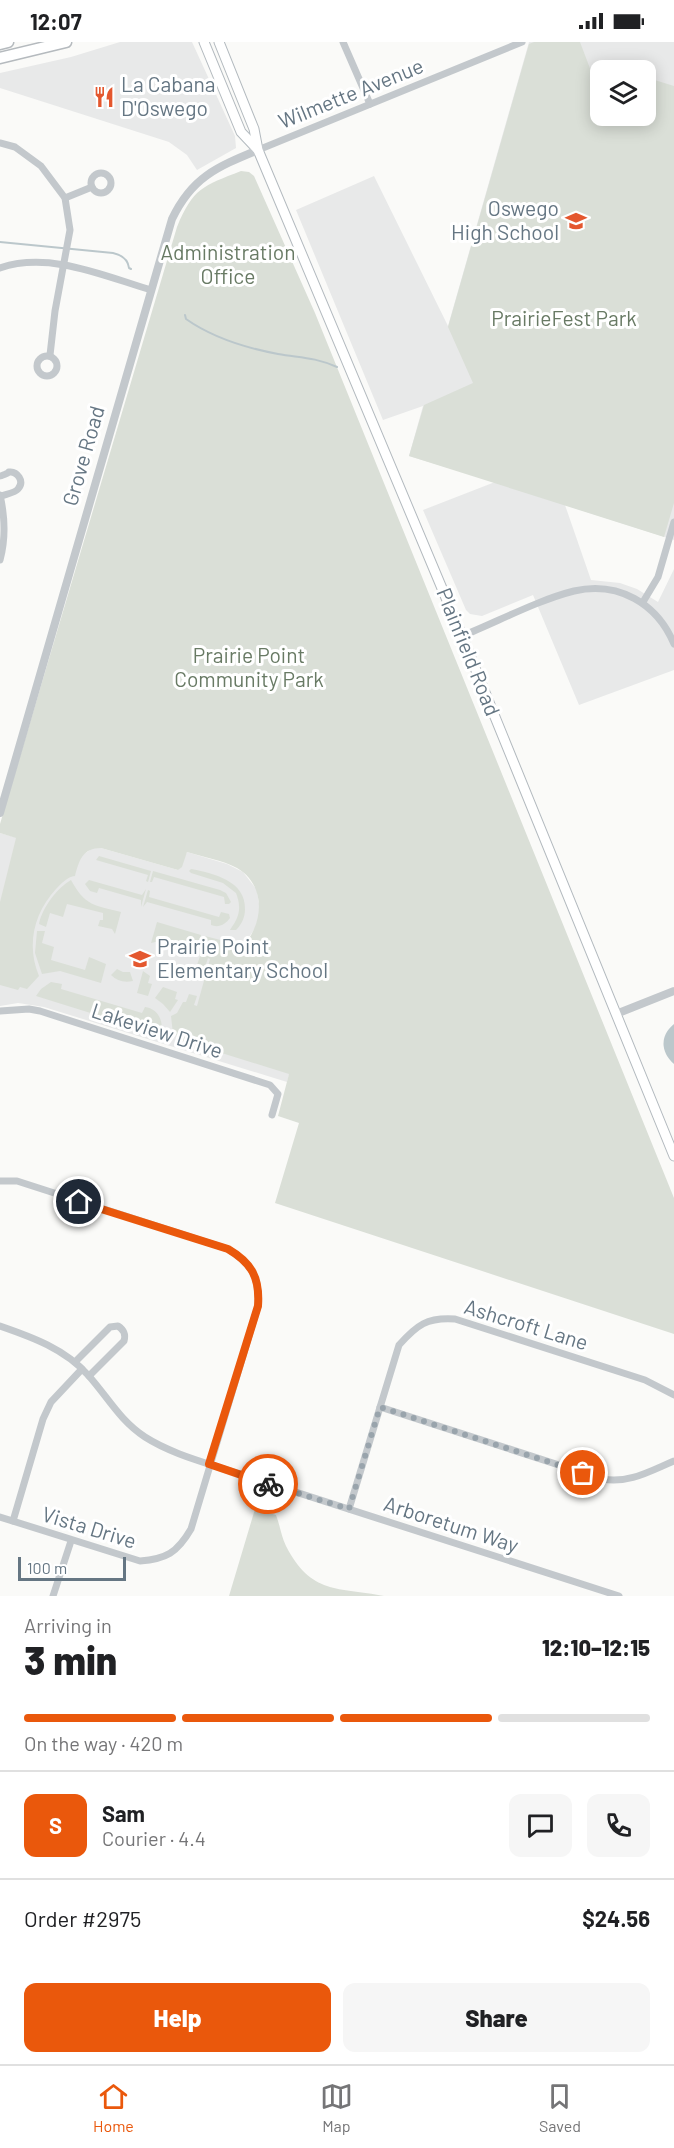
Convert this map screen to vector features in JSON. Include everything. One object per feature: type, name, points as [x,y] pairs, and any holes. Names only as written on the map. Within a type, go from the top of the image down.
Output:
[{"type":"main road","points":[[0,44],[8,42]]},
{"type":"main road","points":[[0,58],[66,42]]},
{"type":"main road","name":"Plainfield Road","points":[[219,43],[254,129],[258,150],[462,636],[674,1156]]},
{"type":"main road","name":"Plainfield Road","points":[[204,44],[241,132],[258,150]]},
{"type":"street","points":[[343,42],[370,104]]},
{"type":"street","name":"Wilmette Avenue","points":[[258,150],[522,42]]},
{"type":"street","points":[[0,152],[2,143],[25,153],[41,166],[65,198],[70,230],[55,311],[50,355]]},
{"type":"street","name":"Grove Road","points":[[0,813],[172,219],[186,195],[211,171],[258,150]]},
{"type":"street","points":[[65,198],[92,187]]},
{"type":"street","points":[[0,268],[35,263],[65,265],[151,290]]},
{"type":"street","points":[[0,476],[10,472],[17,474],[21,480],[18,490],[0,496],[5,523],[4,546],[0,560]]},
{"type":"street","points":[[643,602],[658,576],[674,522]]},
{"type":"street","points":[[462,636],[574,591],[595,589],[614,591],[643,602],[657,615],[674,644]]},
{"type":"street","points":[[616,1014],[674,991]]},
{"type":"street","name":"Lakeview Drive","points":[[0,1011],[29,1009],[40,1011],[270,1085],[278,1094],[272,1115]]},
{"type":"street","name":"Vista Drive","points":[[0,1181],[17,1181],[228,1249],[249,1265],[256,1277],[259,1290],[258,1306],[191,1529],[183,1543],[172,1553],[158,1560],[140,1561],[0,1517]]},
{"type":"street","name":"Ashcroft Lane","points":[[349,1509],[399,1345],[416,1327],[440,1318],[454,1319],[645,1380],[674,1395]]},
{"type":"street","name":"Arboretum Way","points":[[0,1326],[41,1342],[75,1362],[123,1419],[144,1436],[168,1449],[619,1596]]},
{"type":"street","points":[[75,1362],[110,1327],[118,1326],[123,1330],[126,1336],[124,1341],[89,1376]]},
{"type":"street","points":[[13,1521],[43,1419],[51,1402],[82,1369]]},
{"type":"street","points":[[380,1407],[602,1479],[630,1480],[674,1461]]},
{"type":"street","points":[[53,1596],[71,1541]]},
{"type":"shaded area","points":[[120,42],[192,42],[235,136],[236,148],[197,170],[187,155],[169,142],[0,88],[0,73],[71,57]]},
{"type":"shaded area","name":"PrairieFest Park","points":[[529,42],[674,42],[674,540],[565,505],[591,580],[620,583],[637,589],[658,602],[674,569],[674,670],[579,705],[533,595],[482,616],[470,614],[466,610],[423,510],[495,482],[409,456],[423,406],[383,420],[296,210],[374,176],[448,326]]},
{"type":"shaded area","name":"Prairie Point Elementary School","points":[[0,833],[81,856],[93,848],[101,848],[178,870],[187,852],[227,864],[243,872],[257,890],[260,911],[256,927],[242,947],[319,971],[287,1082],[44,1007],[18,1003],[0,1006]]},
{"type":"shaded area","points":[[674,1024],[674,1064],[664,1049],[664,1038]]},
{"type":"green space","name":"PrairieFest Park","points":[[534,42],[580,42],[590,68],[590,126],[656,126],[656,80],[674,86],[674,503],[664,537],[409,456],[424,405],[473,383],[448,327],[529,44]]},
{"type":"green space","name":"Prairie Point Community Park","points":[[241,171],[249,172],[254,176],[315,313],[674,1198],[674,1334],[275,1203],[299,1123],[278,1116],[289,1074],[180,1040],[181,1037],[173,1034],[171,1016],[177,1013],[183,1002],[186,1002],[189,994],[197,996],[194,1005],[197,1006],[210,959],[208,958],[205,967],[197,965],[202,956],[200,951],[205,936],[232,943],[239,941],[244,945],[255,926],[259,904],[257,894],[253,884],[237,868],[187,852],[182,867],[178,870],[101,848],[90,850],[80,860],[75,876],[67,879],[56,889],[42,908],[34,930],[33,941],[33,953],[39,976],[27,989],[20,987],[18,990],[0,985],[0,902],[16,838],[0,833],[0,824],[177,227],[194,196],[208,185]]},
{"type":"green space","points":[[99,856],[151,871],[148,882],[146,881],[148,875],[96,860]]},
{"type":"green space","points":[[191,869],[227,880],[240,892],[244,899],[245,912],[236,930],[230,930],[239,913],[236,893],[223,883],[191,873],[189,871]]},
{"type":"green space","points":[[153,871],[220,890],[226,893],[231,902],[225,904],[224,897],[154,877],[150,882]]},
{"type":"green space","points":[[71,880],[86,900],[121,912],[115,934],[112,929],[98,926],[100,920],[103,920],[103,913],[67,904],[63,917],[50,913],[46,927],[39,924],[51,899]]},
{"type":"green space","points":[[89,880],[142,895],[146,889],[141,907],[141,900],[99,888],[97,893],[90,891],[85,884]]},
{"type":"green space","points":[[148,890],[150,891],[149,897],[219,917],[221,912],[229,914],[230,918],[221,925],[214,926],[211,925],[211,920],[147,902],[143,907]]},
{"type":"green space","points":[[157,922],[201,935],[196,951],[160,941],[151,943]]},
{"type":"green space","points":[[37,931],[45,931],[42,943],[54,947],[51,960],[85,970],[89,957],[106,964],[101,983],[60,971],[42,974],[35,953]]},
{"type":"green space","points":[[117,969],[130,972],[133,981],[124,982],[113,977],[111,975]]},
{"type":"green space","points":[[143,971],[150,976],[148,983],[152,984],[148,996],[137,993]]},
{"type":"green space","points":[[51,982],[62,984],[61,989],[142,1013],[145,1007],[150,1008],[159,1017],[162,1025],[161,1035],[36,996]]},
{"type":"green space","points":[[163,987],[177,992],[175,999],[178,1000],[170,1012],[155,998]]},
{"type":"green space","points":[[255,1509],[276,1515],[284,1542],[296,1562],[316,1581],[339,1589],[384,1596],[229,1596]]},
{"type":"waterway","points":[[0,242],[113,253],[124,258],[131,269]]},
{"type":"waterway","points":[[185,315],[186,319],[196,326],[230,341],[266,352],[315,360],[337,367]]},
{"type":"way so far","points":[[268,1484],[349,1509],[380,1407],[583,1473]]},
{"type":"place","name":"La Cabana D'Oswego","points":[[104,97]]},
{"type":"place","name":"Oswego High School","points":[[576,221]]},
{"type":"place","name":"Prairie Point Elementary School","points":[[140,959]]},
{"type":"route","points":[[79,1202],[228,1249],[249,1265],[256,1277],[259,1290],[258,1306],[209,1464],[268,1484]]},
{"type":"park label","name":"Administration Office","points":[[228,265]]}]
